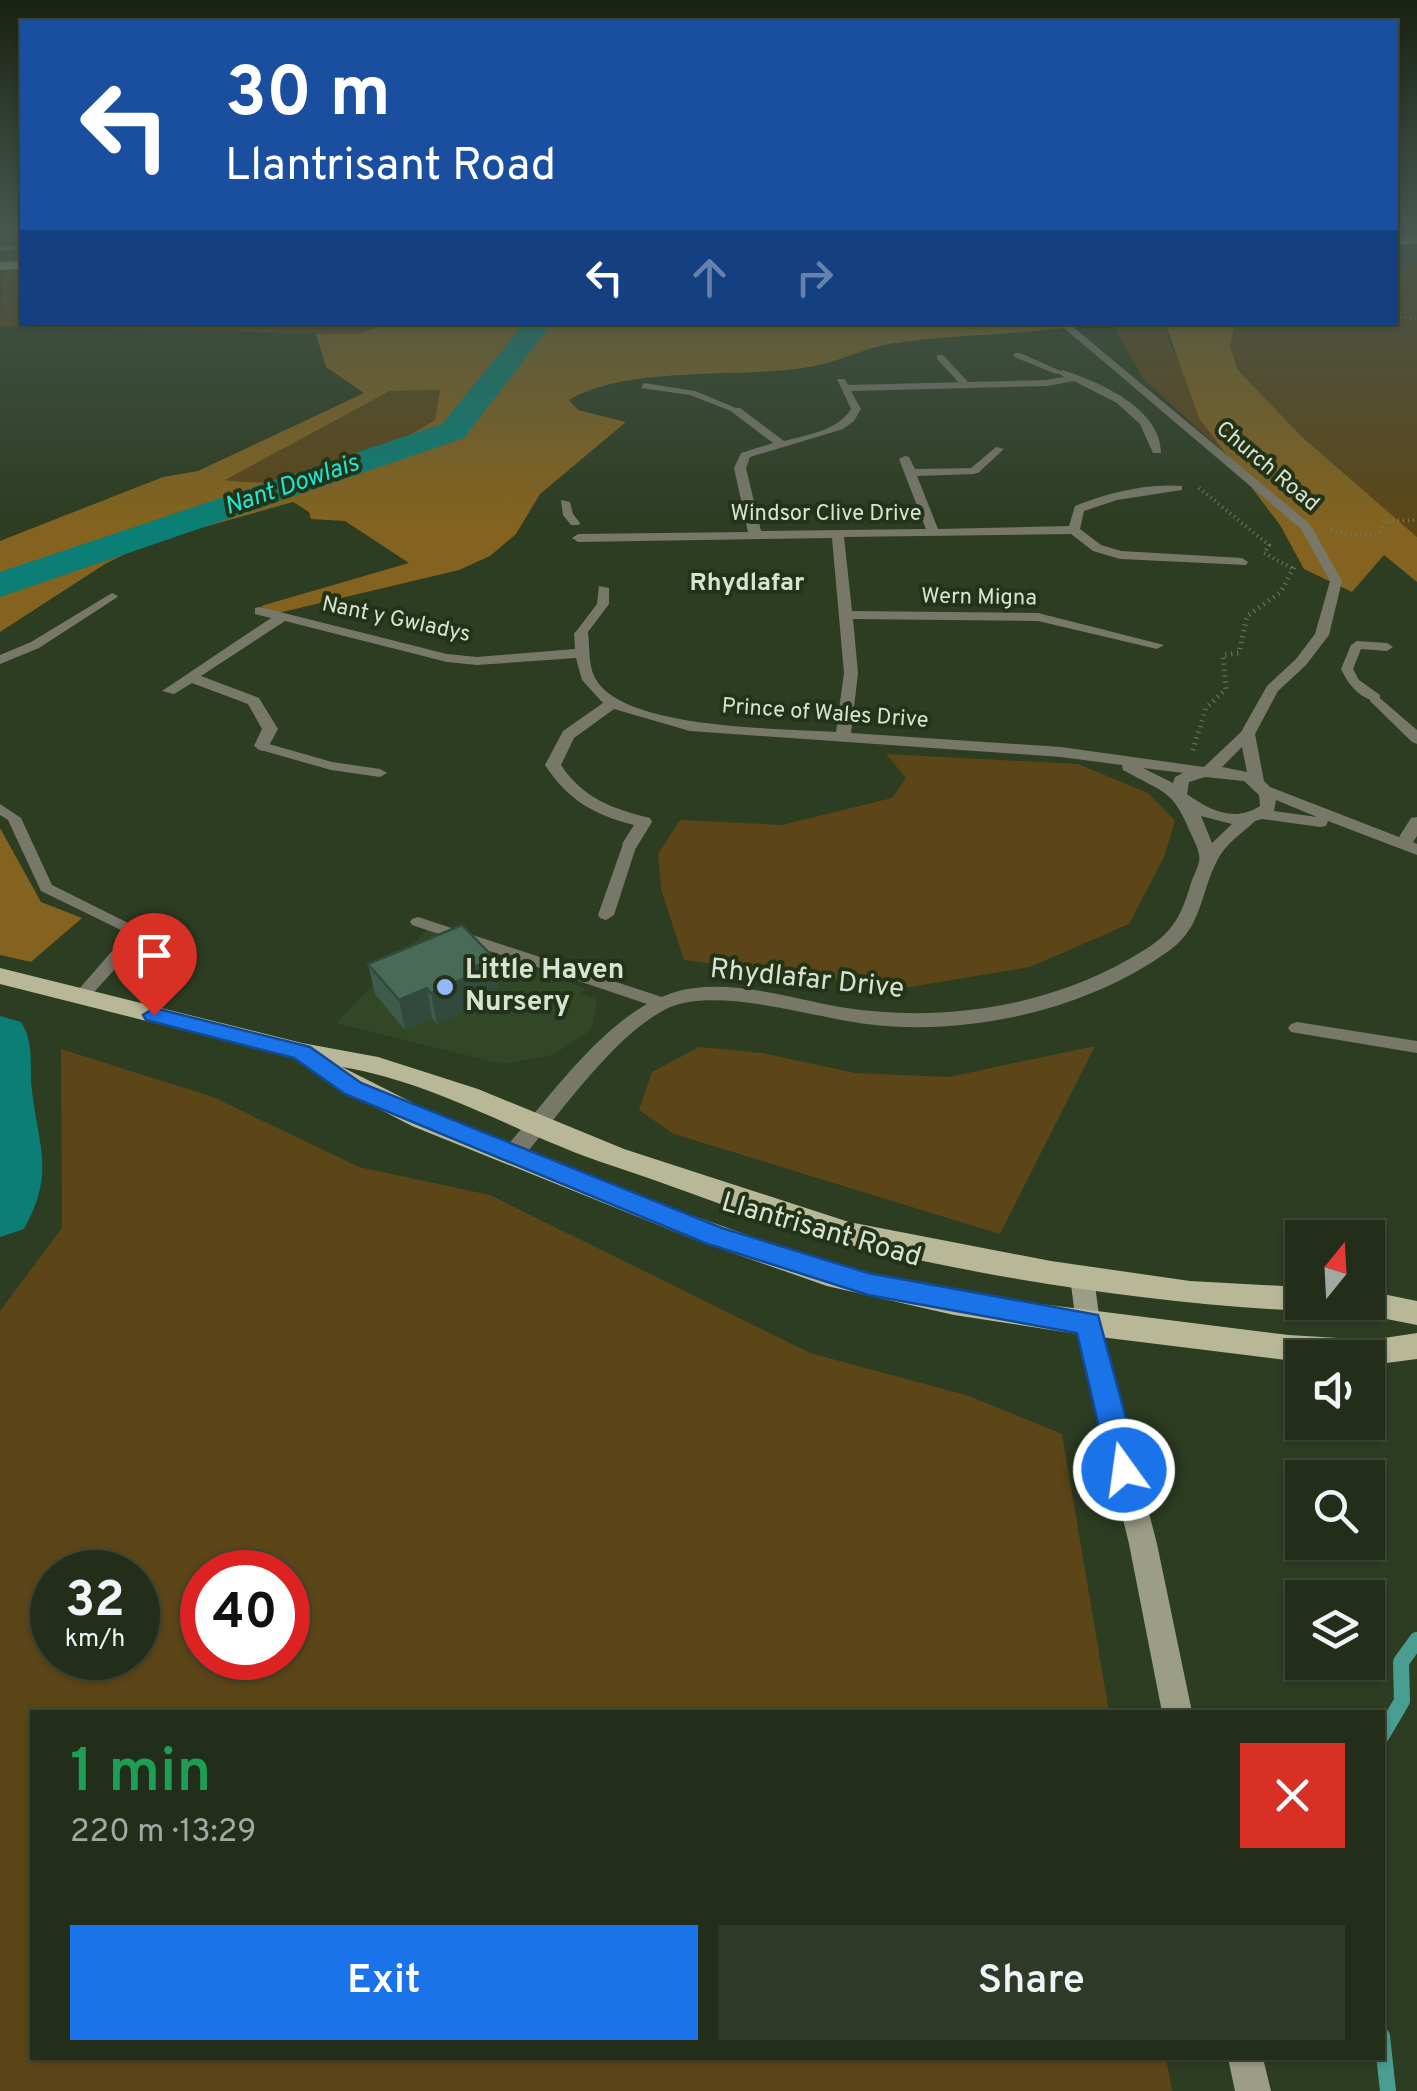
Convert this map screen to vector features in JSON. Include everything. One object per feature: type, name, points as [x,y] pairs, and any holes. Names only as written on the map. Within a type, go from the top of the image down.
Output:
[{"type":"main road","name":"Llantrisant Road","points":[[0,976],[302,1052],[369,1064],[469,1096],[614,1156],[848,1233],[1082,1277],[1190,1293],[1285,1298]]},
{"type":"main road","name":"Llantrisant Road","points":[[302,1052],[353,1088],[512,1155],[714,1236],[868,1284],[1088,1323],[1292,1348],[1396,1352],[1417,1346]]},
{"type":"main road","points":[[1385,1304],[1417,1313]]},
{"type":"street","name":"Church Road","points":[[1065,326],[1300,522],[1336,581],[1322,635],[1272,689],[1247,734],[1205,771],[1181,780],[1183,800]]},
{"type":"street","points":[[1059,372],[1104,390],[1126,405],[1153,435],[1157,451]]},
{"type":"street","points":[[756,534],[740,468],[745,456],[780,443],[838,430],[853,420],[856,409],[843,385],[1048,383],[1074,378]]},
{"type":"street","points":[[736,410],[780,443]]},
{"type":"street","points":[[905,459],[934,533]]},
{"type":"street","points":[[910,472],[974,472]]},
{"type":"street","points":[[1178,488],[1130,492],[1095,502],[1080,509],[1074,530],[1097,548],[1120,556],[1242,562]]},
{"type":"street","points":[[575,523],[578,555]]},
{"type":"street","name":"Windsor Clive Drive","points":[[578,538],[1074,530]]},
{"type":"street","points":[[838,535],[851,673],[842,739]]},
{"type":"street","name":"Nant y Gwladys","points":[[260,611],[446,658],[477,661],[584,654]]},
{"type":"street","name":"Wern Migna","points":[[846,615],[1038,617],[1156,644]]},
{"type":"street","points":[[169,690],[282,617]]},
{"type":"street","name":"Prince of Wales Drive","points":[[581,633],[587,679],[604,696],[643,715],[690,726],[1061,752],[1118,762],[1230,772],[1351,826]]},
{"type":"street","points":[[1100,648],[1110,634]]},
{"type":"street","points":[[190,677],[254,702],[270,729],[262,746]]},
{"type":"street","points":[[1374,698],[1417,739]]},
{"type":"street","points":[[616,702],[582,721],[558,744],[553,766],[567,788],[600,812],[644,822],[630,844]]},
{"type":"street","points":[[1247,734],[1261,787],[1270,800],[1255,816]]},
{"type":"street","name":"Prince of Wales Drive","points":[[1118,762],[1216,817],[1255,816],[1351,826]]},
{"type":"street","points":[[1183,800],[1209,857]]},
{"type":"street","name":"Rhydlafar Drive","points":[[662,1003],[701,995],[889,1020],[974,1016],[1056,1000],[1146,958],[1190,924],[1209,857],[1255,816]]},
{"type":"street","points":[[1351,826],[1410,848],[1417,822]]},
{"type":"street","points":[[512,1155],[617,1039],[662,1003]]},
{"type":"street","points":[[1082,1277],[1088,1323],[1143,1544],[1177,1710]]},
{"type":"street","points":[[1246,2060],[1253,2091]]},
{"type":"lane","points":[[1017,355],[1059,372]]},
{"type":"lane","points":[[940,356],[965,384]]},
{"type":"lane","points":[[644,386],[692,393],[736,410]]},
{"type":"lane","points":[[974,472],[999,450]]},
{"type":"lane","points":[[565,502],[575,523]]},
{"type":"lane","points":[[581,633],[603,604],[603,588]]},
{"type":"lane","points":[[0,660],[34,645],[112,596]]},
{"type":"lane","points":[[1374,698],[1354,682],[1347,669],[1357,644],[1387,647]]},
{"type":"lane","points":[[262,746],[331,766],[380,773]]},
{"type":"lane","points":[[0,808],[14,818],[46,888],[132,929],[127,945],[80,996]]},
{"type":"lane","points":[[606,915],[630,844]]},
{"type":"lane","points":[[418,922],[662,1003]]},
{"type":"lane","points":[[1297,1028],[1417,1046]]},
{"type":"path","points":[[1157,451],[1171,457],[1193,483],[1269,545],[1264,553],[1296,568],[1281,592],[1247,616],[1239,653],[1223,655],[1230,677],[1226,692],[1201,716],[1192,755],[1175,768]]},
{"type":"path","points":[[1300,522],[1352,535],[1379,533],[1384,521],[1417,520]]},
{"type":"shaded area","points":[[0,326],[380,326],[359,334]]},
{"type":"shaded area","points":[[379,326],[1064,328],[911,341],[879,346],[809,367],[652,377],[593,389],[569,400],[578,410],[626,422],[540,494],[516,534],[490,556],[459,570],[270,615],[261,606],[409,563],[345,521],[311,519],[309,512],[293,502],[147,543],[105,564],[0,632],[0,541],[163,477],[198,471],[364,393],[326,367],[316,334],[359,334]],"holes":[[[440,390],[435,420],[386,447],[308,476],[280,481],[225,480],[390,391]]]},
{"type":"shaded area","points":[[1113,326],[1166,326],[1169,342],[1229,457],[1143,379]]},
{"type":"shaded area","points":[[1166,326],[1234,326],[1230,346],[1237,369],[1300,435],[1417,537],[1417,582],[1384,555],[1352,592],[1304,569],[1280,525],[1199,418]]},
{"type":"shaded area","points":[[1234,326],[1417,326],[1417,537],[1300,435],[1236,369],[1230,346]]},
{"type":"shaded area","points":[[440,390],[435,420],[352,463],[285,483],[257,486],[224,480],[390,391]]},
{"type":"shaded area","points":[[886,754],[1078,764],[1148,793],[1175,821],[1164,857],[1129,924],[1030,967],[904,988],[684,960],[661,889],[658,854],[680,820],[782,825],[892,798],[906,778]]},
{"type":"shaded area","points":[[0,828],[41,902],[82,918],[31,962],[0,955]]},
{"type":"shaded area","points":[[427,930],[585,988],[580,994],[595,998],[597,1005],[591,1030],[553,1055],[502,1064],[336,1023]]},
{"type":"shaded area","points":[[1095,1046],[1000,1234],[674,1134],[639,1110],[652,1072],[699,1047],[762,1053],[855,1073],[949,1077]]},
{"type":"shaded area","points":[[61,1049],[213,1097],[359,1167],[490,1195],[810,1353],[969,1396],[1062,1434],[1109,1710],[30,1710],[30,2060],[1166,2060],[1172,2091],[0,2091],[0,1311],[62,1228]]},
{"type":"building","points":[[462,925],[494,958],[465,971],[470,976],[431,993],[427,988],[399,1000],[368,964]]},
{"type":"waterway","name":"Nant Dowlais","points":[[0,585],[453,431],[537,326]]},
{"type":"waterway","name":"Nant Dowlais","points":[[0,1036],[1,1093],[12,1167],[0,1211]]},
{"type":"waterway","points":[[1385,1730],[1402,1701],[1401,1662],[1417,1640]]},
{"type":"waterway","points":[[1385,2060],[1388,2091]]},
{"type":"place","name":"Little Haven Nursery","points":[[445,987]]},
{"type":"district","name":"Rhydlafar","points":[[747,584]]},
{"type":"route","points":[[154,1015],[302,1052],[353,1088],[714,1236],[868,1284],[1088,1323],[1124,1470]]}]
